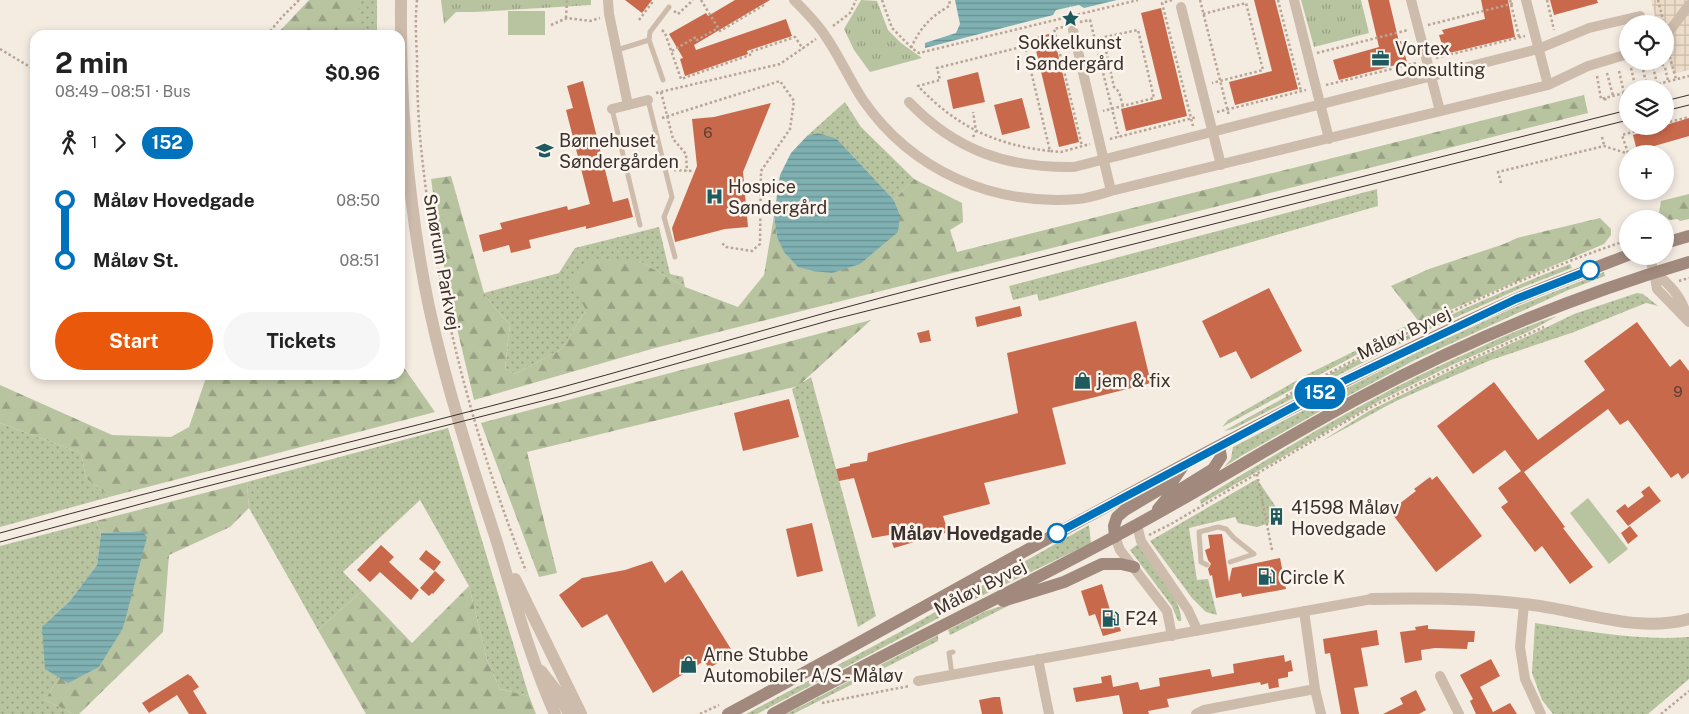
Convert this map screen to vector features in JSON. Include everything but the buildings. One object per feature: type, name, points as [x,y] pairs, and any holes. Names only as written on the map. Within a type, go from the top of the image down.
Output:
[{"type":"main road","points":[[1674,240],[1689,236]]},
{"type":"main road","name":"Måløv Byvej","points":[[728,714],[1184,464],[1331,387],[1507,304],[1619,259]]},
{"type":"main road","name":"Måløv Byvej","points":[[773,714],[1115,537],[1361,397],[1441,357],[1516,323],[1654,272],[1689,262]]},
{"type":"main road","points":[[1152,517],[1168,497],[1213,469],[1221,457],[1219,446]]},
{"type":"main road","points":[[1115,537],[1114,526],[1117,517],[1125,510],[1172,482],[1184,464]]},
{"type":"main road","points":[[969,612],[1064,582],[1102,564],[1121,564],[1134,568]]},
{"type":"street","name":"Smørum Parkvej","points":[[401,0],[402,30]]},
{"type":"street","points":[[608,0],[628,105]]},
{"type":"street","points":[[794,0],[824,34],[864,100],[887,130],[910,150],[939,171],[974,187],[1004,195],[1043,200],[1080,199],[1112,192],[1548,85],[1588,66],[1619,57]]},
{"type":"street","points":[[1294,0],[1329,138]]},
{"type":"street","points":[[1411,0],[1440,111]]},
{"type":"street","points":[[1526,0],[1548,85]]},
{"type":"street","points":[[1177,3],[1221,165]]},
{"type":"street","points":[[1674,29],[1689,5]]},
{"type":"street","points":[[909,102],[942,131],[968,146],[993,157],[1019,164],[1046,167],[1074,167],[1538,49],[1589,28],[1619,21]]},
{"type":"street","points":[[1069,27],[1112,192]]},
{"type":"street","points":[[612,109],[648,100]]},
{"type":"street","name":"Smørum Parkvej","points":[[405,135],[416,226],[429,307],[451,394],[535,663],[555,714]]},
{"type":"street","points":[[1651,265],[1657,289],[1688,321]]},
{"type":"street","points":[[1654,272],[1670,284],[1686,309],[1688,321]]},
{"type":"street","name":"Smørum Parkvej","points":[[490,522],[542,636],[581,714]]},
{"type":"street","points":[[1137,525],[1141,541],[1188,610],[1196,632]]},
{"type":"street","points":[[1115,537],[1120,550],[1167,611],[1172,636]]},
{"type":"street","points":[[918,681],[1372,599],[1422,598],[1524,604],[1624,621],[1655,623],[1689,619]]},
{"type":"street","points":[[1524,604],[1520,647],[1525,679],[1541,714]]},
{"type":"street","points":[[1304,611],[1315,689],[1321,714]]},
{"type":"street","points":[[1038,659],[1049,714]]},
{"type":"street","points":[[535,663],[558,693],[569,714]]},
{"type":"street","points":[[1440,676],[1460,714]]},
{"type":"street","points":[[1196,714],[1204,710],[1315,689]]},
{"type":"lane","points":[[663,80],[649,40],[650,32],[669,8]]},
{"type":"lane","points":[[616,50],[649,40]]},
{"type":"lane","points":[[648,100],[672,196],[664,217],[675,257]]},
{"type":"lane","points":[[612,109],[640,224]]},
{"type":"lane","points":[[1207,565],[1200,562],[1199,532],[1218,526],[1226,529],[1254,554],[1230,562]]},
{"type":"lane","points":[[952,675],[949,653],[954,652]]},
{"type":"path","points":[[271,30],[300,0]]},
{"type":"path","points":[[417,0],[418,114],[425,182],[439,278],[465,390],[478,434],[502,511],[526,572]]},
{"type":"path","points":[[566,19],[567,0]]},
{"type":"path","points":[[639,20],[654,0]]},
{"type":"path","points":[[701,0],[720,31],[764,5]]},
{"type":"path","points":[[648,100],[656,93],[780,64],[824,34],[850,13],[856,0]]},
{"type":"path","points":[[882,0],[892,28],[911,48],[923,53],[1138,0]]},
{"type":"path","points":[[911,48],[918,33],[927,22],[949,6],[950,0]]},
{"type":"path","points":[[1200,0],[1232,127]]},
{"type":"path","points":[[1278,0],[1301,91]]},
{"type":"path","points":[[1510,0],[1519,38]]},
{"type":"path","points":[[1547,0],[1556,42]]},
{"type":"path","points":[[1658,0],[1662,15]]},
{"type":"path","points":[[1177,3],[1162,3],[1196,136]]},
{"type":"path","points":[[1203,14],[1246,3],[1263,70],[1220,81]]},
{"type":"path","points":[[1080,15],[1081,22]]},
{"type":"path","points":[[551,25],[566,19],[590,21],[610,16]]},
{"type":"path","points":[[1082,146],[1054,29],[1069,27],[1081,22],[1090,20],[1119,137]]},
{"type":"path","points":[[656,25],[665,32],[681,79],[750,55],[750,52],[796,37],[803,49]]},
{"type":"path","points":[[672,51],[696,37],[698,40],[718,28]]},
{"type":"path","points":[[1095,39],[1138,30],[1154,98],[1112,108]]},
{"type":"path","points":[[1103,37],[1114,87],[1119,92],[1123,106]]},
{"type":"path","points":[[1050,150],[1025,46],[937,68],[940,80],[918,86],[933,102],[976,131],[1008,144],[1061,152],[1316,88]]},
{"type":"path","points":[[0,49],[30,67]]},
{"type":"path","points":[[1619,70],[1622,80]]},
{"type":"path","points":[[1674,70],[1676,79]]},
{"type":"path","points":[[1607,74],[1613,96]]},
{"type":"path","points":[[1597,76],[1602,99],[1619,94]]},
{"type":"path","points":[[1672,80],[1689,76]]},
{"type":"path","points":[[653,120],[780,81],[794,101],[790,129],[760,171],[760,244],[752,251],[726,247],[722,243]]},
{"type":"path","points":[[661,92],[673,139],[686,154],[688,171]]},
{"type":"path","points":[[1605,98],[1606,103]]},
{"type":"path","points":[[968,146],[976,131],[973,112]]},
{"type":"path","points":[[1674,120],[1689,116]]},
{"type":"path","points":[[1602,137],[1604,146]]},
{"type":"path","points":[[1501,183],[1498,172],[1604,146],[1619,151]]},
{"type":"path","points":[[665,169],[693,171]]},
{"type":"path","points":[[1670,284],[1689,278]]},
{"type":"path","points":[[1141,541],[1378,404],[1546,325]]},
{"type":"path","points":[[1257,474],[1272,550]]},
{"type":"path","points":[[838,694],[822,703],[911,686],[918,681]]},
{"type":"path","points":[[1661,714],[1689,691]]},
{"type":"green space","points":[[309,0],[360,0],[360,30],[281,30]]},
{"type":"green space","points":[[360,0],[377,0],[377,30],[360,30]]},
{"type":"green space","points":[[441,0],[591,0],[591,5],[456,12],[444,24]]},
{"type":"green space","points":[[861,0],[877,1],[888,30],[901,43],[922,58],[870,72],[854,50],[844,29]]},
{"type":"green space","points":[[1301,0],[1361,0],[1369,33],[1314,47]]},
{"type":"green space","points":[[508,11],[545,11],[545,35],[508,35]]},
{"type":"green space","points":[[1584,95],[1588,113],[655,348],[474,400],[447,286],[431,179],[451,176],[484,293],[510,324],[505,369],[515,374],[562,349],[586,310],[571,282],[590,259],[639,261],[685,287],[738,307],[764,275],[774,216],[777,237],[900,215],[894,200],[914,179],[962,203],[963,222],[950,230],[957,252]]},
{"type":"green space","points":[[845,102],[861,127],[914,179],[894,200],[837,139],[807,136]]},
{"type":"green space","points":[[1377,189],[1378,206],[1039,301],[1037,294],[1013,300],[1009,286]]},
{"type":"green space","points":[[1689,194],[1689,219],[1680,221],[1674,219],[1674,210],[1660,210],[1661,201],[1674,200],[1674,198]]},
{"type":"green space","points":[[1600,218],[1611,229],[1611,235],[1604,244],[1420,323],[1391,286],[1429,269],[1517,238]]},
{"type":"green space","points":[[659,227],[670,274],[683,277],[685,287],[639,261],[586,310],[562,349],[515,374],[505,369],[510,324],[484,293],[559,273],[575,248]]},
{"type":"green space","points":[[1570,264],[1572,268],[1521,288],[1421,333],[1233,429],[1224,431],[1394,342],[1481,301]]},
{"type":"green space","points":[[1604,272],[1605,276],[1566,291],[1415,360],[1331,405],[1224,467],[1231,459],[1233,447],[1333,395],[1426,348],[1511,309]]},
{"type":"green space","points":[[1637,293],[1643,294],[1658,306],[1646,303],[1574,332],[1491,360],[1394,402],[1322,441],[1369,411],[1466,363],[1574,314]]},
{"type":"green space","points":[[1557,316],[1530,331],[1452,365],[1381,400],[1201,504],[1200,500],[1208,495],[1371,400],[1493,341]]},
{"type":"green space","points":[[871,320],[798,386],[527,452],[557,573],[539,577],[481,423]]},
{"type":"green space","points":[[1414,322],[1415,326],[1360,353],[1222,427],[1228,420],[1308,374]]},
{"type":"green space","points":[[405,369],[435,412],[109,497],[86,478],[81,453],[0,423],[0,385],[112,435],[171,437],[189,427],[205,380],[405,380]]},
{"type":"green space","points":[[811,377],[876,616],[858,627],[792,389]]},
{"type":"green space","points":[[0,423],[81,453],[86,478],[109,497],[0,527]]},
{"type":"green space","points":[[448,428],[529,696],[500,689],[487,660],[469,586],[420,500],[343,572],[362,591],[318,630],[249,508],[247,482]]},
{"type":"green space","points":[[1257,479],[1278,510],[1273,514],[1276,521],[1257,527],[1238,523],[1235,517],[1189,528],[1197,580],[1208,579],[1217,615],[1206,612],[1192,598],[1150,541]]},
{"type":"green space","points":[[247,482],[249,508],[230,527],[169,555],[163,632],[79,714],[74,714],[45,700],[59,677],[123,628],[141,531],[101,533],[96,521]]},
{"type":"green space","points":[[1588,498],[1628,549],[1609,564],[1570,513]]},
{"type":"green space","points":[[96,521],[101,533],[97,565],[69,602],[42,628],[59,677],[45,700],[74,714],[0,714],[0,546]]},
{"type":"green space","points":[[1089,525],[1091,543],[967,603],[757,714],[746,714],[898,633]]},
{"type":"green space","points":[[1138,544],[1172,593],[1177,603],[1181,621],[1178,621],[1172,606],[1130,550]]},
{"type":"green space","points":[[469,586],[487,660],[500,689],[529,696],[536,714],[366,714],[318,630],[362,591],[412,643]]},
{"type":"green space","points":[[1008,604],[1008,606],[950,635],[948,630],[986,611]]},
{"type":"green space","points":[[1535,623],[1650,638],[1689,637],[1689,679],[1648,714],[1553,714],[1542,700],[1532,673]]},
{"type":"green space","points":[[938,635],[938,641],[793,714],[786,714]]},
{"type":"shaded area","points":[[1651,0],[1689,0],[1689,70],[1673,74],[1672,70],[1674,70],[1674,15],[1655,15]]},
{"type":"water","points":[[955,0],[1117,0],[1084,8],[1079,5],[1056,10],[1053,15],[925,48],[925,43],[956,33],[960,24]]},
{"type":"water","points":[[818,133],[837,139],[894,200],[900,215],[898,232],[860,264],[832,273],[798,267],[784,252],[777,237],[774,216],[780,175],[791,153],[807,136]]},
{"type":"water","points":[[142,531],[147,537],[123,628],[99,667],[68,683],[45,669],[42,627],[69,602],[97,565],[101,533]]},
{"type":"tram line","points":[[1674,99],[1689,95]]},
{"type":"tram line","points":[[1674,109],[1689,105]]},
{"type":"tram line","points":[[0,533],[139,495],[559,388],[934,284],[1619,112]]},
{"type":"tram line","points":[[0,542],[196,489],[562,396],[831,320],[1619,122]]},
{"type":"bus line","name":"152","points":[[1057,533],[1331,387],[1516,299],[1590,270]]},
{"type":"place","name":"Sokkelkunst i Søndergård","points":[[1070,19]]},
{"type":"place","name":"Vortex Consulting","points":[[1381,58]]},
{"type":"place","name":"Børnehuset Søndergården","points":[[545,150]]},
{"type":"place","name":"Hospice Søndergård","points":[[714,196]]},
{"type":"place","name":"jem & fix","points":[[1083,380]]},
{"type":"place","name":"41598 Måløv Hovedgade","points":[[1277,517]]},
{"type":"place","name":"Måløv Hovedgade","points":[[1057,533]]},
{"type":"place","name":"Circle K","points":[[1266,577]]},
{"type":"place","name":"F24","points":[[1111,618]]},
{"type":"place","name":"Arne Stubbe Automobiler A/S - Måløv","points":[[689,664]]}]
